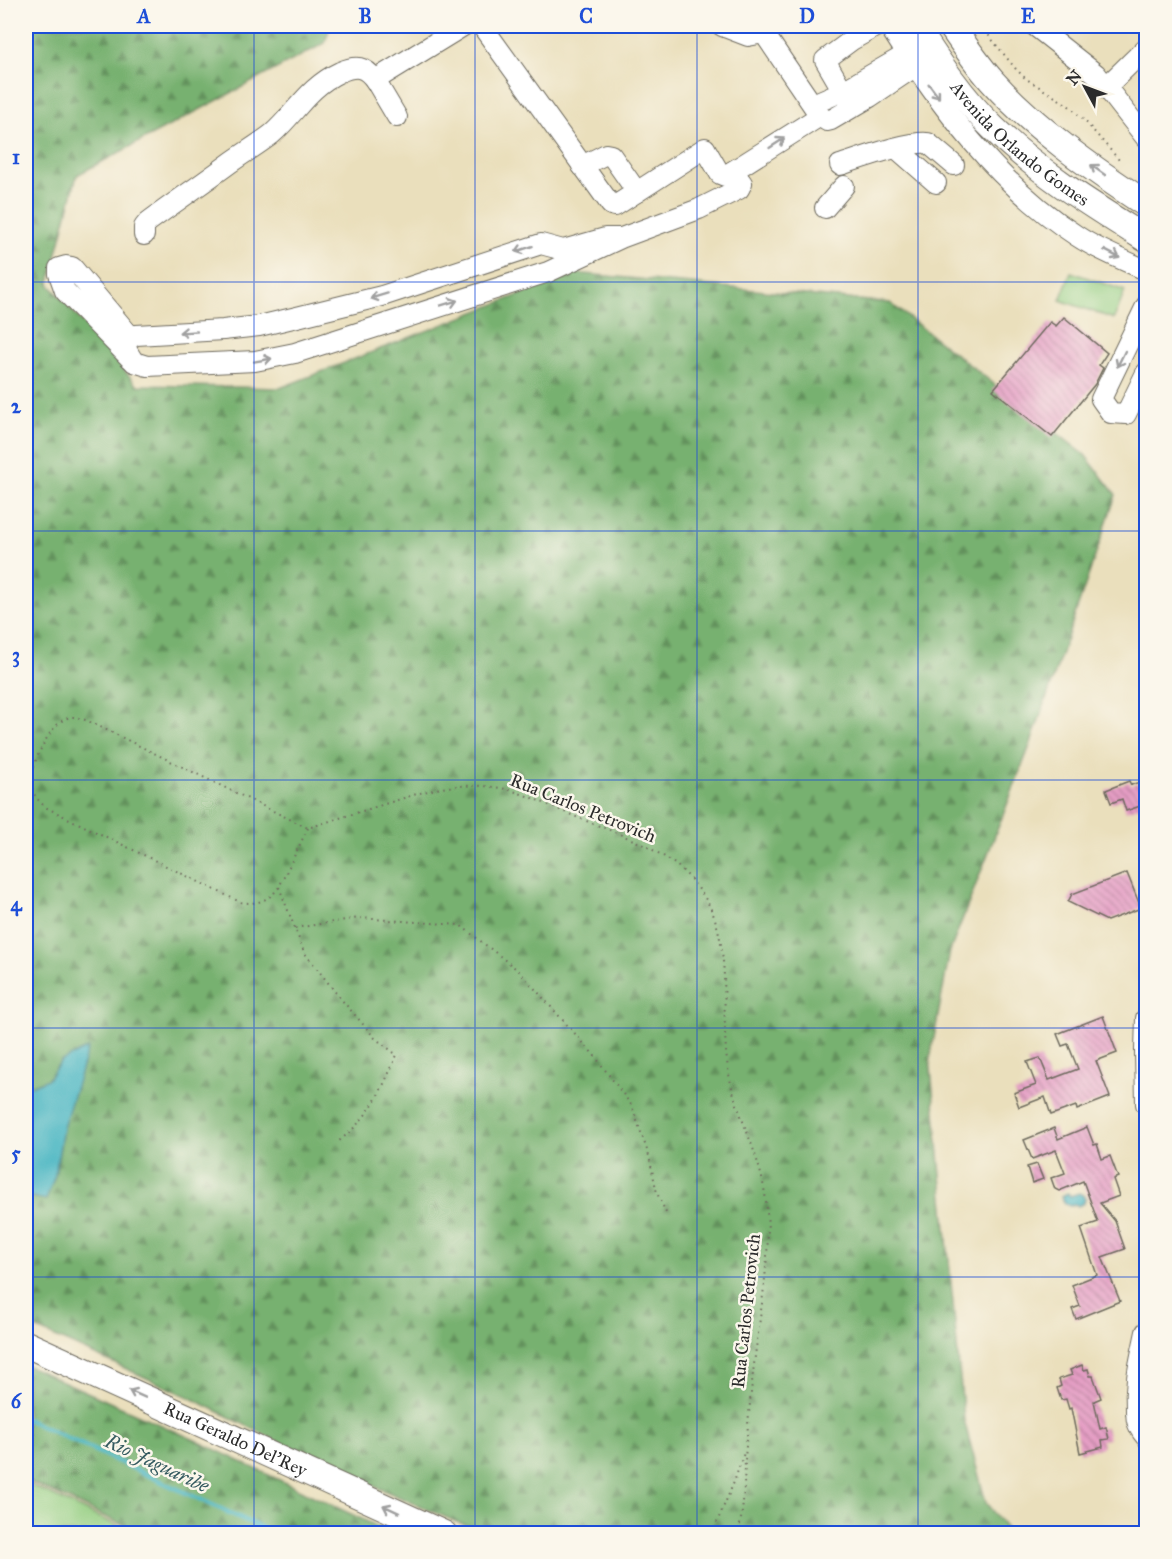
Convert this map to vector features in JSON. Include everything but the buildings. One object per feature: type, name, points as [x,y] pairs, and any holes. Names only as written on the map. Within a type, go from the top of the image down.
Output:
[{"type":"main road","name":"Avenida Orlando Gomes","points":[[915,26],[944,71],[993,128],[1056,180],[1146,239]]},
{"type":"main road","name":"Avenida Orlando Gomes","points":[[951,26],[993,81],[1018,106],[1075,154],[1146,204]]},
{"type":"main road","name":"Rua Geraldo Del'Rey","points":[[26,1344],[444,1533]]},
{"type":"street","points":[[375,80],[463,26]]},
{"type":"street","points":[[482,26],[582,166],[611,205],[615,206],[705,148],[720,174],[725,176],[816,110],[848,99],[911,60]]},
{"type":"street","points":[[722,26],[748,36],[761,29],[816,110]]},
{"type":"street","points":[[848,99],[825,60],[852,40],[877,26]]},
{"type":"street","points":[[889,26],[965,133],[1017,189],[1078,237],[1146,270]]},
{"type":"street","points":[[1035,26],[1096,74],[1146,138]]},
{"type":"street","points":[[1106,87],[1146,48]]},
{"type":"street","points":[[144,235],[144,227],[148,222],[270,135],[319,84],[341,72],[363,68],[370,73],[397,117]]},
{"type":"street","points":[[840,165],[922,142],[928,143],[954,165]]},
{"type":"street","points":[[896,148],[936,183]]},
{"type":"street","points":[[582,166],[606,154],[610,155],[637,192]]},
{"type":"street","points":[[131,337],[72,267],[59,268],[65,291],[134,362],[147,366],[255,361],[296,353],[548,272],[621,238],[699,209],[739,189],[742,183],[734,171]]},
{"type":"street","points":[[825,208],[844,186]]},
{"type":"street","points":[[134,362],[126,345],[135,335],[259,326],[382,296],[541,244],[563,250],[605,238],[621,238]]},
{"type":"street","points":[[1146,306],[1101,399],[1111,413],[1126,414],[1146,373]]},
{"type":"street","points":[[1146,1018],[1146,1104]]},
{"type":"street","points":[[1146,1332],[1135,1390],[1137,1421],[1146,1437]]},
{"type":"street","points":[[1136,1411],[1138,1402],[1146,1392]]},
{"type":"path","points":[[981,26],[1025,78],[1076,112],[1123,165]]},
{"type":"path","points":[[79,717],[308,828],[274,894],[266,900],[249,904],[240,902],[47,808],[34,795],[31,785],[32,773],[56,725],[63,719],[79,717]]},
{"type":"path","name":"Rua Carlos Petrovich","points":[[308,828],[437,788],[462,785],[514,791],[656,851],[678,867],[696,886],[710,907],[723,961],[725,1036],[729,1074],[756,1154],[764,1187],[767,1219],[768,1251],[765,1285],[745,1451],[744,1484],[738,1533]]},
{"type":"path","points":[[279,887],[304,952],[375,1038],[397,1055],[378,1098],[355,1128],[339,1141]]},
{"type":"path","points":[[295,927],[359,918],[460,926],[519,970],[594,1055],[632,1106],[649,1156],[657,1193],[667,1215]]},
{"type":"path","name":"Rua Carlos Petrovich","points":[[712,1533],[745,1451]]},
{"type":"path","points":[[713,1530],[722,1533]]},
{"type":"green space","points":[[26,26],[330,26],[325,43],[77,175],[49,284],[137,385],[280,388],[575,273],[890,303],[1085,455],[1116,495],[1031,743],[950,951],[930,1059],[964,1420],[986,1503],[1010,1533],[490,1533],[457,1522],[321,1463],[187,1396],[26,1324],[26,1196],[46,1200],[55,1175],[63,1128],[61,1061],[48,1079],[31,1086],[26,1082]]},
{"type":"green space","points":[[1071,272],[1125,291],[1114,319],[1060,300]]},
{"type":"green space","points":[[26,1365],[195,1440],[391,1533],[140,1533],[26,1480]]},
{"type":"green space","points":[[26,1483],[133,1533],[26,1533]]},
{"type":"water","points":[[88,1048],[63,1128],[55,1175],[46,1200],[26,1196],[26,1082],[31,1086],[48,1079],[61,1061]]},
{"type":"water","points":[[1068,1193],[1070,1196],[1079,1193],[1083,1195],[1084,1203],[1078,1206],[1065,1204],[1061,1196]]},
{"type":"waterway","name":"Rio Jaguaribe","points":[[26,1419],[275,1534]]}]
